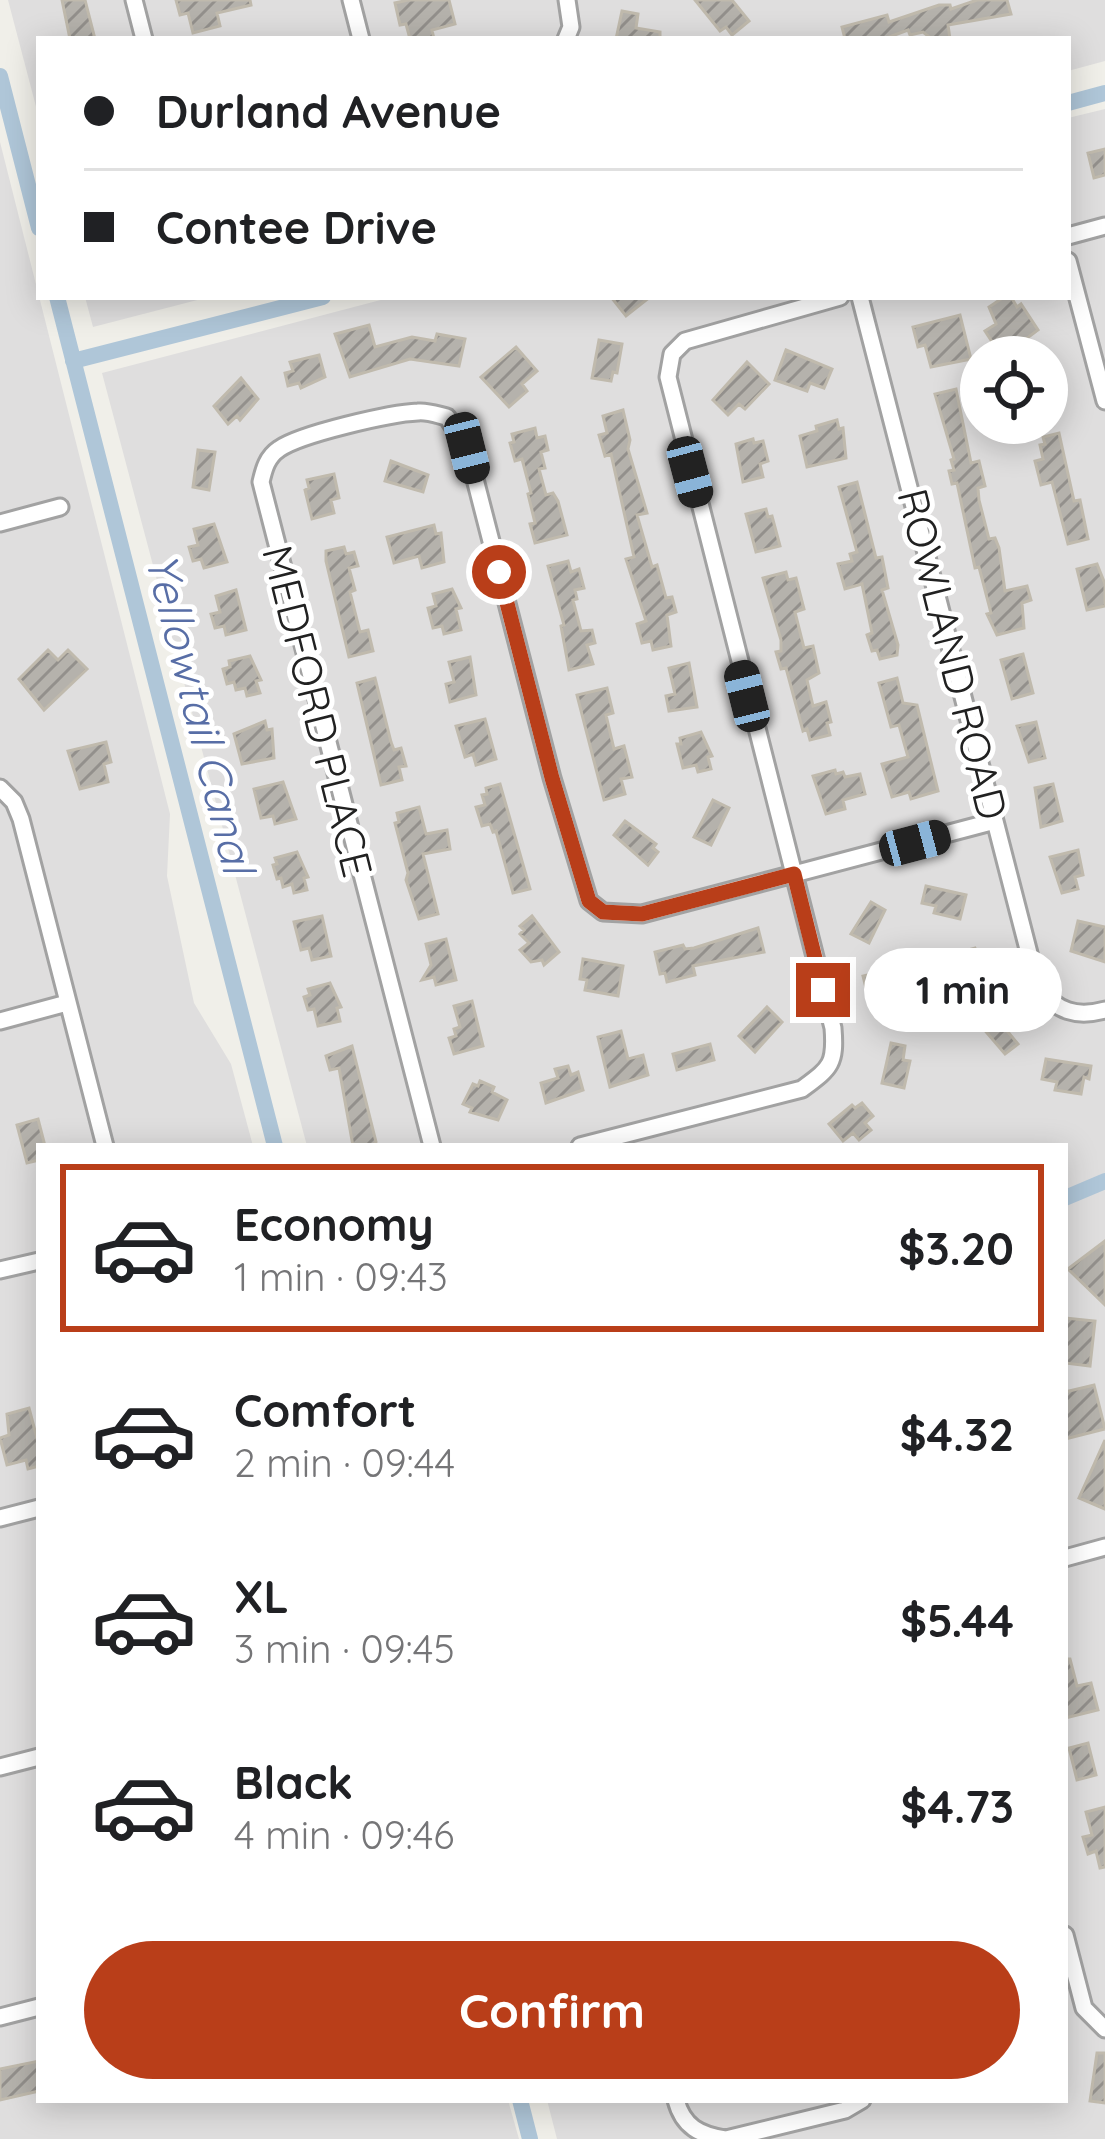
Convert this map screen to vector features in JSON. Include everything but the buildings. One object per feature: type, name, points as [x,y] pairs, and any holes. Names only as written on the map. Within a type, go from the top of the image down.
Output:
[{"type":"street","points":[[134,0],[143,36]]},
{"type":"street","points":[[351,0],[360,36]]},
{"type":"street","points":[[567,0],[572,27],[568,36]]},
{"type":"street","points":[[1071,235],[1105,226]]},
{"type":"street","points":[[1071,272],[1105,401]]},
{"type":"street","points":[[592,1143],[802,1089],[828,1070],[835,1052],[668,377],[672,355],[685,340],[828,300]]},
{"type":"street","name":"ROWLAND ROAD","points":[[861,300],[1038,988],[1054,1007],[1086,1015],[1105,1010]]},
{"type":"street","name":"MEDFORD PLACE","points":[[431,1143],[261,482],[265,464],[277,450],[297,440],[422,411],[447,417],[467,448],[552,778],[589,901],[603,912],[642,914],[794,874]]},
{"type":"street","points":[[0,524],[60,507]]},
{"type":"street","points":[[0,788],[14,802],[21,819],[104,1143]]},
{"type":"street","points":[[794,874],[995,821]]},
{"type":"street","points":[[0,1021],[67,1003]]},
{"type":"street","points":[[0,1270],[36,1262]]},
{"type":"street","points":[[0,1518],[36,1509]]},
{"type":"street","points":[[1068,1557],[1105,1547]]},
{"type":"street","points":[[0,1767],[36,1758]]},
{"type":"street","points":[[1068,1947],[1084,2008],[1105,2029]]},
{"type":"street","points":[[0,2017],[36,2008]]},
{"type":"street","points":[[678,2103],[689,2126],[705,2136],[725,2139],[845,2110],[857,2103]]},
{"type":"shaded area","points":[[8,0],[1105,0],[1105,61],[1071,70],[1071,36],[36,36],[36,107]]},
{"type":"shaded area","points":[[1105,109],[1105,2139],[557,2139],[548,2103],[1068,2103],[1068,1143],[306,1143],[102,373],[381,300],[1071,300],[1071,117]]},
{"type":"shaded area","points":[[0,142],[36,300],[40,300],[170,814],[167,876],[194,1003],[231,1064],[252,1143],[36,1143],[36,2103],[509,2103],[519,2139],[0,2139]]},
{"type":"shaded area","points":[[86,300],[197,300],[93,327]]},
{"type":"waterway","name":"Yellowtail Canal","points":[[0,76],[36,216]]},
{"type":"waterway","points":[[1071,102],[1105,93]]},
{"type":"waterway","name":"Yellowtail Canal","points":[[58,300],[274,1143]]},
{"type":"waterway","points":[[73,361],[311,300]]},
{"type":"waterway","points":[[1068,1197],[1105,1181]]},
{"type":"waterway","name":"Yellowtail Canal","points":[[521,2103],[530,2139]]},
{"type":"route","points":[[499,572],[589,901],[603,912],[642,914],[794,874],[823,990]]}]
